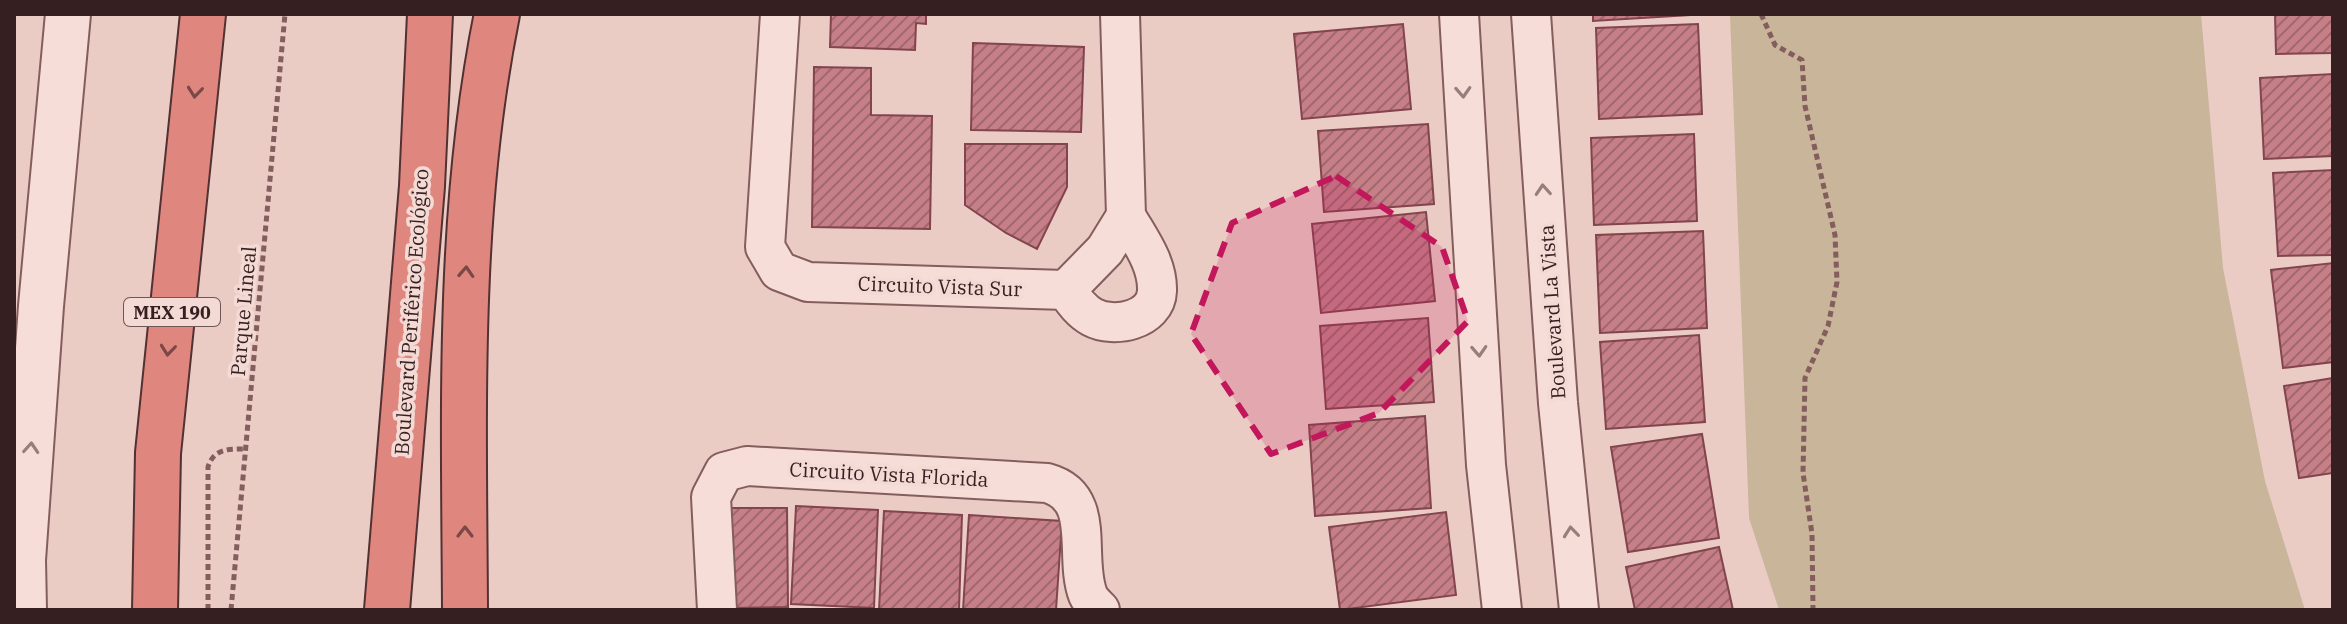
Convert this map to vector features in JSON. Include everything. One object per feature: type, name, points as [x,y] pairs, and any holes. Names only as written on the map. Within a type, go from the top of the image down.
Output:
[{"type":"highway","name":"MEX 190","points":[[155,610],[158,453],[203,14]]},
{"type":"highway","name":"Boulevard Periférico Ecológico","points":[[387,610],[422,186],[430,14]]},
{"type":"highway","points":[[422,186],[438,86],[455,14]]},
{"type":"highway","points":[[465,610],[464,299],[475,138],[497,14]]},
{"type":"street","points":[[14,351],[47,14]]},
{"type":"street","points":[[24,610],[18,558],[57,103],[68,14]]},
{"type":"street","name":"Circuito Vista Sur","points":[[780,14],[765,247],[779,271],[808,282],[1066,290]]},
{"type":"street","points":[[1120,14],[1126,216],[1156,275],[1157,294],[1150,309],[1135,319],[1104,321],[1080,309],[1066,290],[1105,250],[1126,216]]},
{"type":"street","points":[[1459,14],[1486,465],[1502,610]]},
{"type":"street","name":"Boulevard La Vista","points":[[1531,14],[1575,609]]},
{"type":"street","name":"Circuito Vista Florida","points":[[717,610],[711,497],[724,472],[747,466],[1047,483],[1064,487],[1077,503],[1088,596],[1100,610]]},
{"type":"path","name":"Parque Lineal","points":[[231,610],[285,14]]},
{"type":"path","points":[[1761,14],[1775,45],[1802,60],[1805,106],[1835,235],[1837,282],[1828,326],[1805,378],[1803,473],[1812,534],[1813,610]]},
{"type":"path","points":[[208,610],[210,459],[224,449],[247,449]]},
{"type":"highlighted area","points":[[1336,176],[1442,247],[1468,321],[1379,413],[1271,454],[1191,334],[1232,223]]},
{"type":"shaded area","points":[[1730,14],[2201,14],[2223,268],[2265,481],[2305,610],[1779,610],[1749,518]]},
{"type":"building","points":[[831,14],[926,14],[926,24],[916,23],[915,50],[830,47]]},
{"type":"building","points":[[1593,14],[1690,14],[1690,15],[1593,21]]},
{"type":"building","points":[[2275,14],[2333,14],[2333,53],[2276,54]]},
{"type":"building","points":[[1403,24],[1411,109],[1302,119],[1294,34]]},
{"type":"building","points":[[1698,24],[1702,114],[1599,119],[1596,28]]},
{"type":"building","points":[[973,43],[1084,47],[1081,132],[971,130]]},
{"type":"building","points":[[814,67],[871,68],[871,115],[932,116],[930,229],[812,227]]},
{"type":"building","points":[[2333,74],[2333,156],[2264,159],[2260,78]]},
{"type":"building","points":[[1428,124],[1434,204],[1324,212],[1318,131]]},
{"type":"building","points":[[1694,134],[1697,221],[1594,225],[1591,138]]},
{"type":"building","points":[[965,144],[1067,144],[1067,187],[1037,249],[1006,233],[965,205]]},
{"type":"building","points":[[2333,170],[2333,255],[2278,256],[2273,173]]},
{"type":"building","points":[[1426,212],[1435,301],[1321,313],[1312,224]]},
{"type":"building","points":[[1703,231],[1707,328],[1600,333],[1596,235]]},
{"type":"building","points":[[2333,263],[2333,362],[2283,368],[2271,270]]},
{"type":"building","points":[[1428,318],[1434,402],[1326,409],[1320,326]]},
{"type":"building","points":[[1699,335],[1705,422],[1606,429],[1600,342]]},
{"type":"building","points":[[2333,378],[2333,473],[2299,478],[2284,386]]},
{"type":"building","points":[[1425,416],[1431,508],[1315,516],[1309,425]]},
{"type":"building","points":[[1702,434],[1719,538],[1628,552],[1611,447]]},
{"type":"building","points":[[796,506],[878,510],[874,608],[791,604]]},
{"type":"building","points":[[730,508],[787,508],[788,607],[731,608]]},
{"type":"building","points":[[884,511],[962,515],[959,610],[879,610]]},
{"type":"building","points":[[1446,512],[1456,595],[1340,610],[1329,527]]},
{"type":"building","points":[[969,515],[1062,521],[1056,610],[963,610]]},
{"type":"building","points":[[1719,547],[1733,610],[1635,610],[1626,567]]}]
